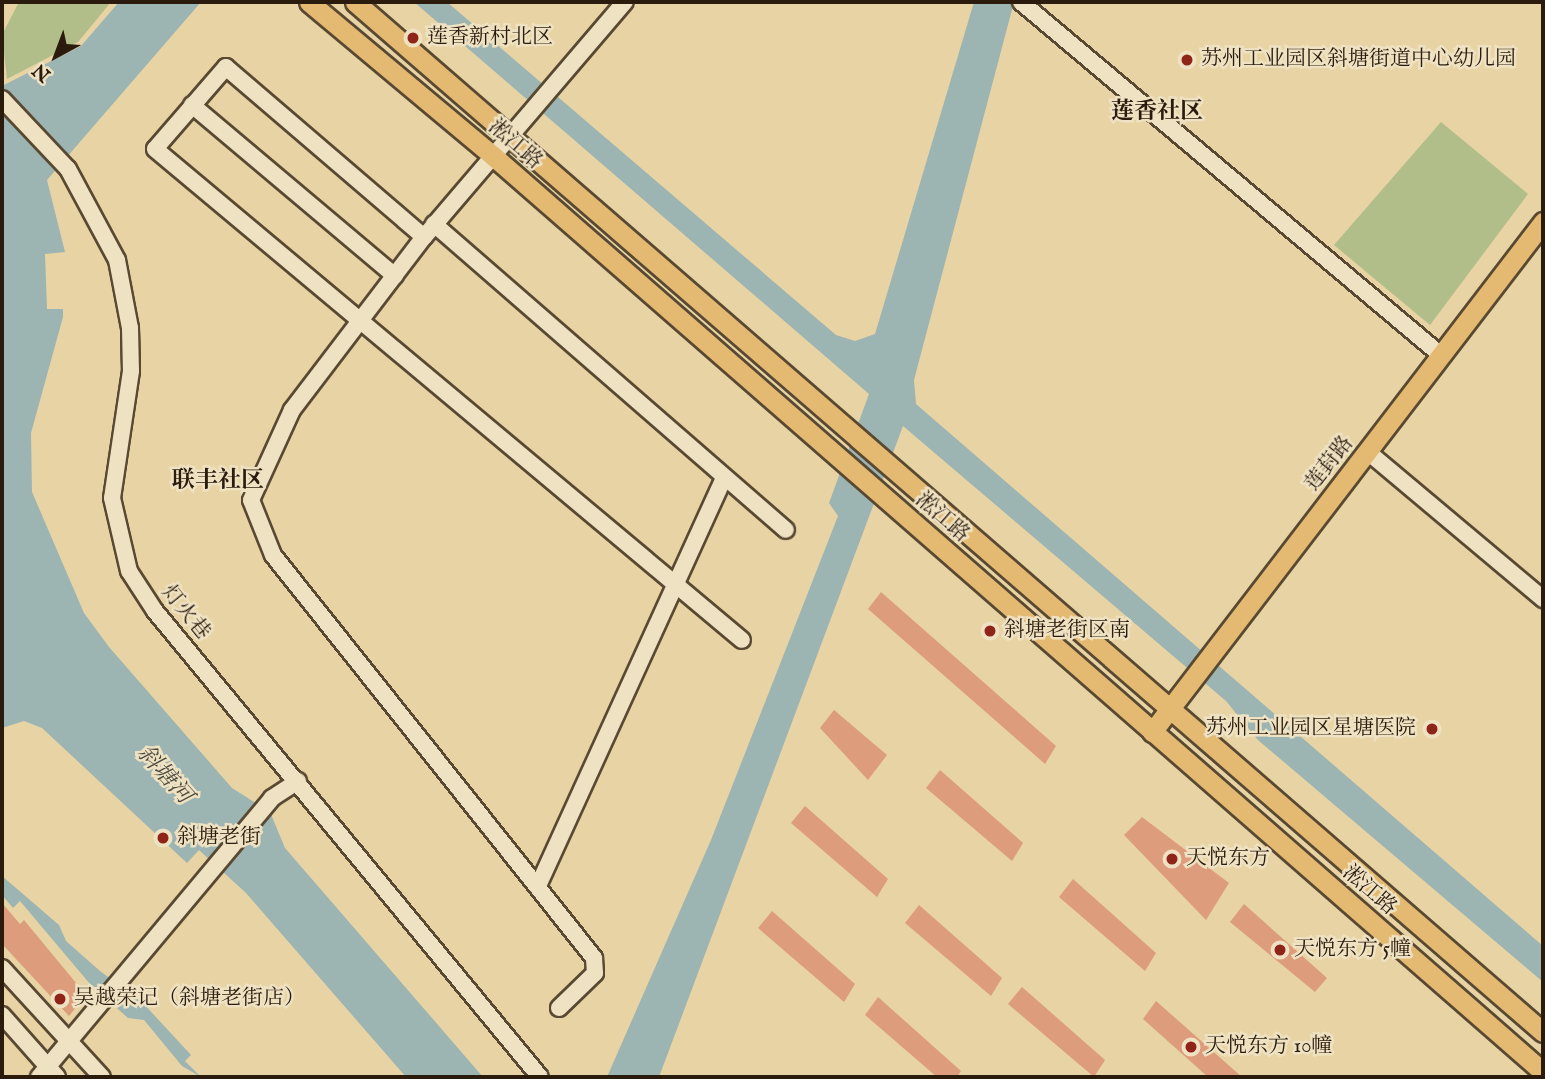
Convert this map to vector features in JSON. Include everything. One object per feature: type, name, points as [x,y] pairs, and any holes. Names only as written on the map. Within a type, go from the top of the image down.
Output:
[{"type":"main road","name":"淞江路","points":[[309,2],[492,155],[1543,1072]]},
{"type":"main road","name":"淞江路","points":[[355,2],[512,133],[1543,1032]]},
{"type":"main road","name":"莲葑路","points":[[1152,732],[1543,222]]},
{"type":"street","points":[[559,1008],[596,966],[538,887],[273,555],[251,500],[292,410],[429,230],[625,2]]},
{"type":"street","points":[[1022,2],[1442,356]]},
{"type":"street","points":[[1040,17],[1046,2]]},
{"type":"street","points":[[742,640],[363,320],[155,149],[226,66],[429,230],[786,530]]},
{"type":"street","name":"灯火巷","points":[[2,99],[68,169],[117,260],[128,316],[131,371],[113,474],[121,550],[155,611],[540,1077]]},
{"type":"street","points":[[192,105],[395,276]]},
{"type":"street","points":[[1368,452],[1543,599]]},
{"type":"street","points":[[538,887],[673,582],[724,478]]},
{"type":"street","points":[[2,1015],[48,1071],[66,1045],[125,978],[210,870],[272,798],[298,781]]},
{"type":"street","points":[[2,968],[66,1045],[102,1077]]},
{"type":"green space","points":[[19,2],[111,2],[78,42],[7,79],[2,35]]},
{"type":"green space","points":[[1441,122],[1528,194],[1430,325],[1334,245]]},
{"type":"water","name":"斜塘河","points":[[119,2],[201,2],[47,180],[65,252],[45,254],[47,309],[63,309],[63,317],[31,433],[32,492],[84,613],[109,647],[232,788],[270,812],[285,848],[483,1077],[406,1077],[246,893],[199,850],[187,863],[42,728],[24,721],[2,728],[2,86],[81,46]]},
{"type":"water","points":[[414,2],[447,2],[836,335],[855,341],[875,334],[974,2],[1014,2],[914,380],[916,404],[1543,946],[1543,982],[1258,740],[1226,701],[903,426],[659,1077],[607,1077],[711,840],[838,516],[829,503],[869,394]]},
{"type":"water","points":[[2,876],[59,925],[66,941],[143,1003],[191,1055],[185,1061],[201,1077],[182,1066],[144,1020],[128,1018],[90,984],[20,901],[13,908],[2,895]]},
{"type":"building","points":[[881,592],[1056,746],[1045,764],[868,609]]},
{"type":"building","points":[[834,710],[887,755],[868,780],[820,728]]},
{"type":"building","points":[[940,770],[1023,843],[1012,861],[926,788]]},
{"type":"building","points":[[805,806],[888,879],[877,897],[791,823]]},
{"type":"building","name":"天悦东方","points":[[1142,817],[1229,883],[1206,920],[1124,835]]},
{"type":"building","points":[[1073,879],[1156,953],[1145,971],[1059,897]]},
{"type":"building","points":[[2,903],[20,924],[24,920],[86,995],[69,1016],[2,944]]},
{"type":"building","name":"天悦东方 5幢","points":[[1244,904],[1327,978],[1315,992],[1230,922]]},
{"type":"building","points":[[919,905],[1002,978],[991,996],[905,923]]},
{"type":"building","points":[[772,911],[855,984],[844,1002],[758,928]]},
{"type":"building","points":[[1022,987],[1105,1060],[1094,1077],[1008,1004]]},
{"type":"building","points":[[878,997],[961,1071],[957,1077],[937,1077],[865,1015]]},
{"type":"building","name":"天悦东方 10幢","points":[[1156,1001],[1242,1077],[1208,1077],[1143,1019]]},
{"type":"place","name":"莲香新村北区","points":[[413,38]]},
{"type":"place","name":"苏州工业园区斜塘街道中心幼儿园","points":[[1187,60]]},
{"type":"place","name":"斜塘老街区南","points":[[990,631]]},
{"type":"place","name":"苏州工业园区星塘医院","points":[[1432,729]]},
{"type":"place","name":"斜塘老街","points":[[163,838]]},
{"type":"place","name":"天悦东方","points":[[1172,859]]},
{"type":"place","name":"天悦东方 5幢","points":[[1280,950]]},
{"type":"place","name":"吴越荣记（斜塘老街店）","points":[[60,999]]},
{"type":"place","name":"天悦东方 10幢","points":[[1191,1047]]},
{"type":"district","name":"莲香社区","points":[[1157,112]]},
{"type":"district","name":"联丰社区","points":[[218,481]]}]
